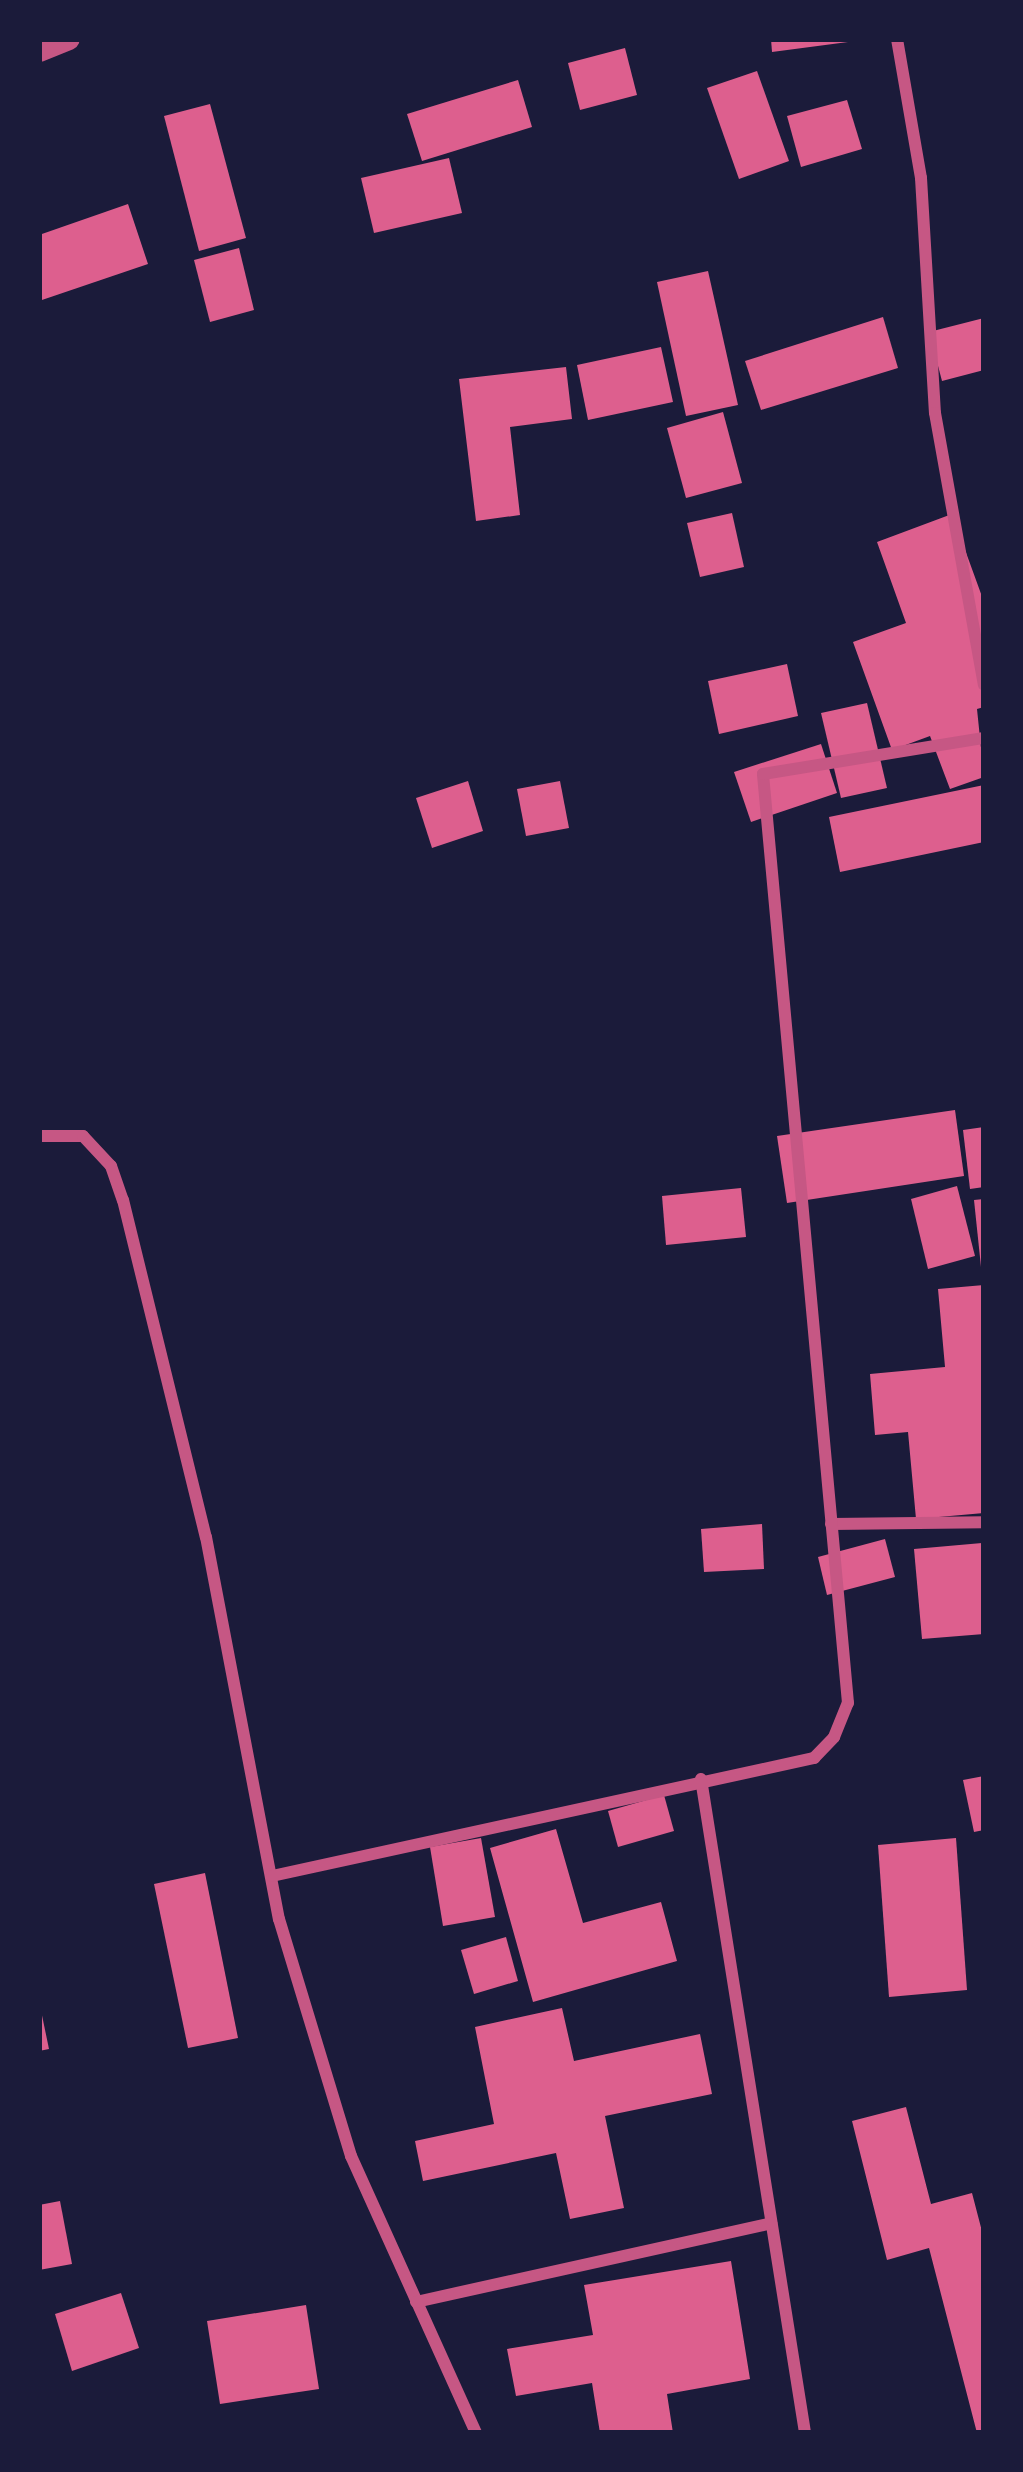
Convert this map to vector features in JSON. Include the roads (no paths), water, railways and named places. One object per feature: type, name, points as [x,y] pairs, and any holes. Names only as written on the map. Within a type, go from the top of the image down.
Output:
[{"type":"street","points":[[39,51],[69,39]]},
{"type":"street","points":[[897,39],[921,178],[935,413],[984,685]]},
{"type":"street","points":[[272,1876],[814,1758],[834,1737],[848,1703],[763,774],[984,738]]},
{"type":"street","points":[[39,1136],[83,1136],[98,1147],[123,1200],[206,1538],[272,1876],[351,2156],[476,2433]]},
{"type":"street","points":[[831,1525],[984,1522]]},
{"type":"street","points":[[701,1779],[805,2433]]},
{"type":"street","points":[[416,2302],[771,2223]]}]
